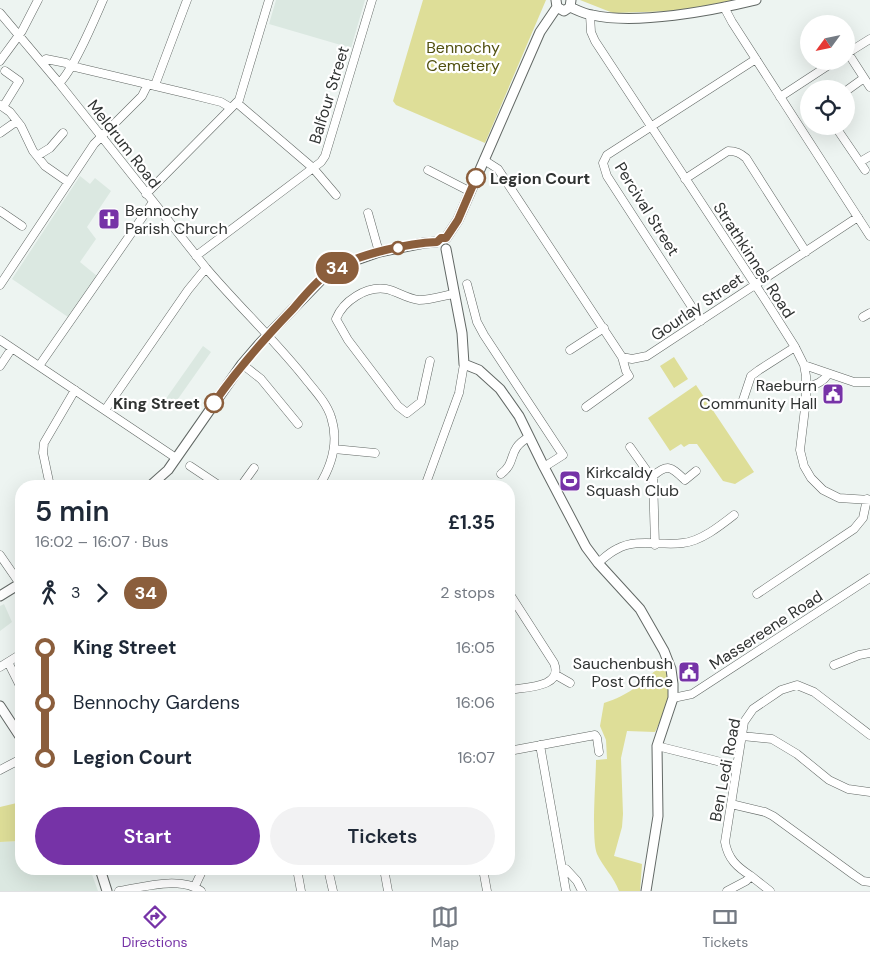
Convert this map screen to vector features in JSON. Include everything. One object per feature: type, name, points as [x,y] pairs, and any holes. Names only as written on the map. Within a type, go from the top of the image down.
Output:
[{"type":"street","points":[[0,61],[19,35],[38,0]]},
{"type":"street","points":[[59,83],[64,79],[104,0]]},
{"type":"street","points":[[0,285],[68,182],[101,136],[152,84],[187,0]]},
{"type":"street","points":[[146,194],[236,103],[269,0]]},
{"type":"street","name":"Balfour Street","points":[[196,256],[321,162],[325,156],[372,0]]},
{"type":"street","points":[[158,480],[176,458],[242,364],[268,334],[329,273],[342,265],[379,252],[437,242],[441,238],[446,238],[458,220],[540,32],[556,4],[564,11],[571,4],[590,15],[614,18],[646,17],[724,7],[756,0]]},
{"type":"street","points":[[724,7],[870,236]]},
{"type":"street","name":"Meldrum Road","points":[[0,14],[42,62],[206,268],[291,360],[325,403],[331,416],[334,432],[334,450]]},
{"type":"street","name":"Strathkinnes Road","points":[[590,15],[591,32],[595,41],[795,347],[804,365],[807,386],[800,450],[804,466],[811,478],[823,490],[839,498],[868,499]]},
{"type":"street","points":[[855,49],[870,39]]},
{"type":"street","points":[[42,62],[46,59],[66,62],[71,66],[221,102],[236,103],[313,168],[336,195]]},
{"type":"street","name":"Percival Street","points":[[702,321],[606,176],[603,163],[607,155],[651,125],[756,59]]},
{"type":"street","points":[[855,65],[870,87]]},
{"type":"street","points":[[780,97],[821,70]]},
{"type":"street","points":[[5,71],[19,81],[2,106],[26,133],[37,156],[45,166],[68,182]]},
{"type":"street","points":[[855,84],[864,78]]},
{"type":"street","points":[[0,133],[17,121]]},
{"type":"street","points":[[37,156],[50,148],[63,133]]},
{"type":"street","points":[[841,135],[865,170]]},
{"type":"street","points":[[686,179],[728,151],[740,154],[746,158],[806,252]]},
{"type":"street","points":[[860,162],[870,156]]},
{"type":"street","points":[[484,160],[498,169],[604,328],[631,375],[586,407]]},
{"type":"street","points":[[428,170],[470,192]]},
{"type":"street","points":[[38,366],[153,202]]},
{"type":"street","points":[[1,213],[22,226]]},
{"type":"street","points":[[368,213],[379,252]]},
{"type":"street","name":"Gourlay Street","points":[[622,357],[632,359],[647,356],[858,217]]},
{"type":"street","points":[[428,480],[459,393],[464,364],[462,333],[453,294],[446,249],[449,245],[446,238]]},
{"type":"street","points":[[437,242],[440,249],[446,249]]},
{"type":"street","points":[[105,410],[188,290],[206,268]]},
{"type":"street","points":[[467,284],[477,322],[563,455],[544,467]]},
{"type":"street","points":[[430,361],[421,402],[407,413],[388,394],[348,340],[336,319],[339,311],[349,302],[360,294],[371,290],[386,289],[421,300],[453,294]]},
{"type":"street","points":[[570,350],[604,328]]},
{"type":"street","points":[[0,340],[176,458]]},
{"type":"street","points":[[742,403],[751,376],[795,347]]},
{"type":"street","points":[[0,366],[12,348]]},
{"type":"street","points":[[242,364],[261,379],[298,424]]},
{"type":"street","points":[[464,364],[479,370],[500,389],[519,416],[586,547],[598,563],[634,601],[654,634],[671,668],[673,698],[657,746],[658,816],[646,891]]},
{"type":"street","points":[[804,365],[854,382],[870,382]]},
{"type":"street","points":[[807,386],[813,386],[826,378],[828,374]]},
{"type":"street","points":[[500,389],[514,380]]},
{"type":"street","points":[[49,480],[43,453],[44,443],[75,390]]},
{"type":"street","points":[[501,474],[509,467],[516,446],[529,437]]},
{"type":"street","points":[[630,447],[647,471],[653,476],[655,545]]},
{"type":"street","points":[[323,480],[334,450],[375,453]]},
{"type":"street","points":[[190,466],[211,480]]},
{"type":"street","points":[[653,476],[666,467],[672,468],[685,480],[696,471]]},
{"type":"street","points":[[245,480],[254,468]]},
{"type":"street","points":[[757,594],[854,529],[863,518],[868,499]]},
{"type":"street","points":[[598,563],[618,548],[636,544],[684,543],[700,537],[734,515]]},
{"type":"street","points":[[0,555],[15,576]]},
{"type":"street","name":"Massereene Road","points":[[673,698],[692,694],[870,578]]},
{"type":"street","points":[[0,596],[15,587]]},
{"type":"street","points":[[515,604],[554,663],[556,669],[556,675],[552,681],[515,689]]},
{"type":"street","points":[[834,665],[859,655],[870,653]]},
{"type":"street","points":[[0,667],[15,658]]},
{"type":"street","points":[[8,662],[15,676]]},
{"type":"street","points":[[556,675],[570,683]]},
{"type":"street","name":"Ben Ledi Road","points":[[770,891],[736,866],[726,850],[725,842],[744,722],[752,709],[781,690],[797,686],[814,692],[870,735]]},
{"type":"street","points":[[0,706],[15,729]]},
{"type":"street","points":[[515,749],[595,735],[599,752]]},
{"type":"street","points":[[742,736],[772,739],[797,754],[829,780],[848,789],[870,792]]},
{"type":"street","points":[[540,746],[566,891]]},
{"type":"street","points":[[657,746],[737,766]]},
{"type":"street","points":[[0,770],[15,762]]},
{"type":"street","points":[[731,804],[773,816],[854,875],[870,882]]},
{"type":"street","points":[[562,868],[566,869],[577,881],[582,891]]},
{"type":"street","points":[[102,875],[107,891]]},
{"type":"street","points":[[119,891],[174,883],[184,883],[198,889],[201,875]]},
{"type":"street","points":[[298,875],[301,891]]},
{"type":"street","points":[[329,875],[333,891]]},
{"type":"street","points":[[385,875],[388,891]]},
{"type":"street","points":[[484,875],[487,891]]},
{"type":"street","points":[[727,891],[746,881],[751,876]]},
{"type":"shaded area","points":[[276,0],[365,0],[351,48],[269,24]]},
{"type":"shaded area","points":[[80,176],[90,184],[95,178],[111,191],[87,227],[96,239],[80,262],[97,276],[68,317],[12,279]]},
{"type":"shaded area","points":[[203,346],[211,352],[173,406],[165,400]]},
{"type":"shaded area","points":[[4,604],[12,622],[0,631],[0,606]]},
{"type":"shaded area","points":[[15,841],[15,875],[92,875],[98,891],[0,891],[0,842]]},
{"type":"green space","name":"Bennochy Cemetery","points":[[423,0],[546,0],[485,143],[396,105],[393,101]]},
{"type":"green space","points":[[580,0],[742,0],[673,11],[613,13]]},
{"type":"green space","points":[[674,357],[688,379],[674,388],[660,366]]},
{"type":"green space","points":[[696,385],[754,472],[735,484],[723,481],[697,444],[689,444],[684,447],[681,444],[670,451],[648,418]]},
{"type":"green space","points":[[663,661],[667,670],[670,688],[663,715],[655,732],[627,731],[621,758],[623,814],[622,827],[614,856],[642,864],[640,891],[619,891],[597,854],[594,836],[596,760],[607,759],[606,740],[600,726],[604,703],[621,696],[637,686],[651,675]]},
{"type":"green space","points":[[15,803],[15,841],[0,842],[0,807]]},
{"type":"bus line","name":"34","points":[[214,403],[242,364],[261,342],[315,285],[333,270],[379,252],[437,242],[441,238],[446,238],[458,220],[476,178]]},
{"type":"place","name":"Legion Court","points":[[476,178]]},
{"type":"place","name":"Bennochy Parish Church","points":[[109,219]]},
{"type":"place","name":"Raeburn Community Hall","points":[[833,394]]},
{"type":"place","name":"King Street","points":[[214,403]]},
{"type":"place","name":"Kirkcaldy Squash Club","points":[[570,481]]},
{"type":"place","name":"Sauchenbush Post Office","points":[[689,672]]}]
